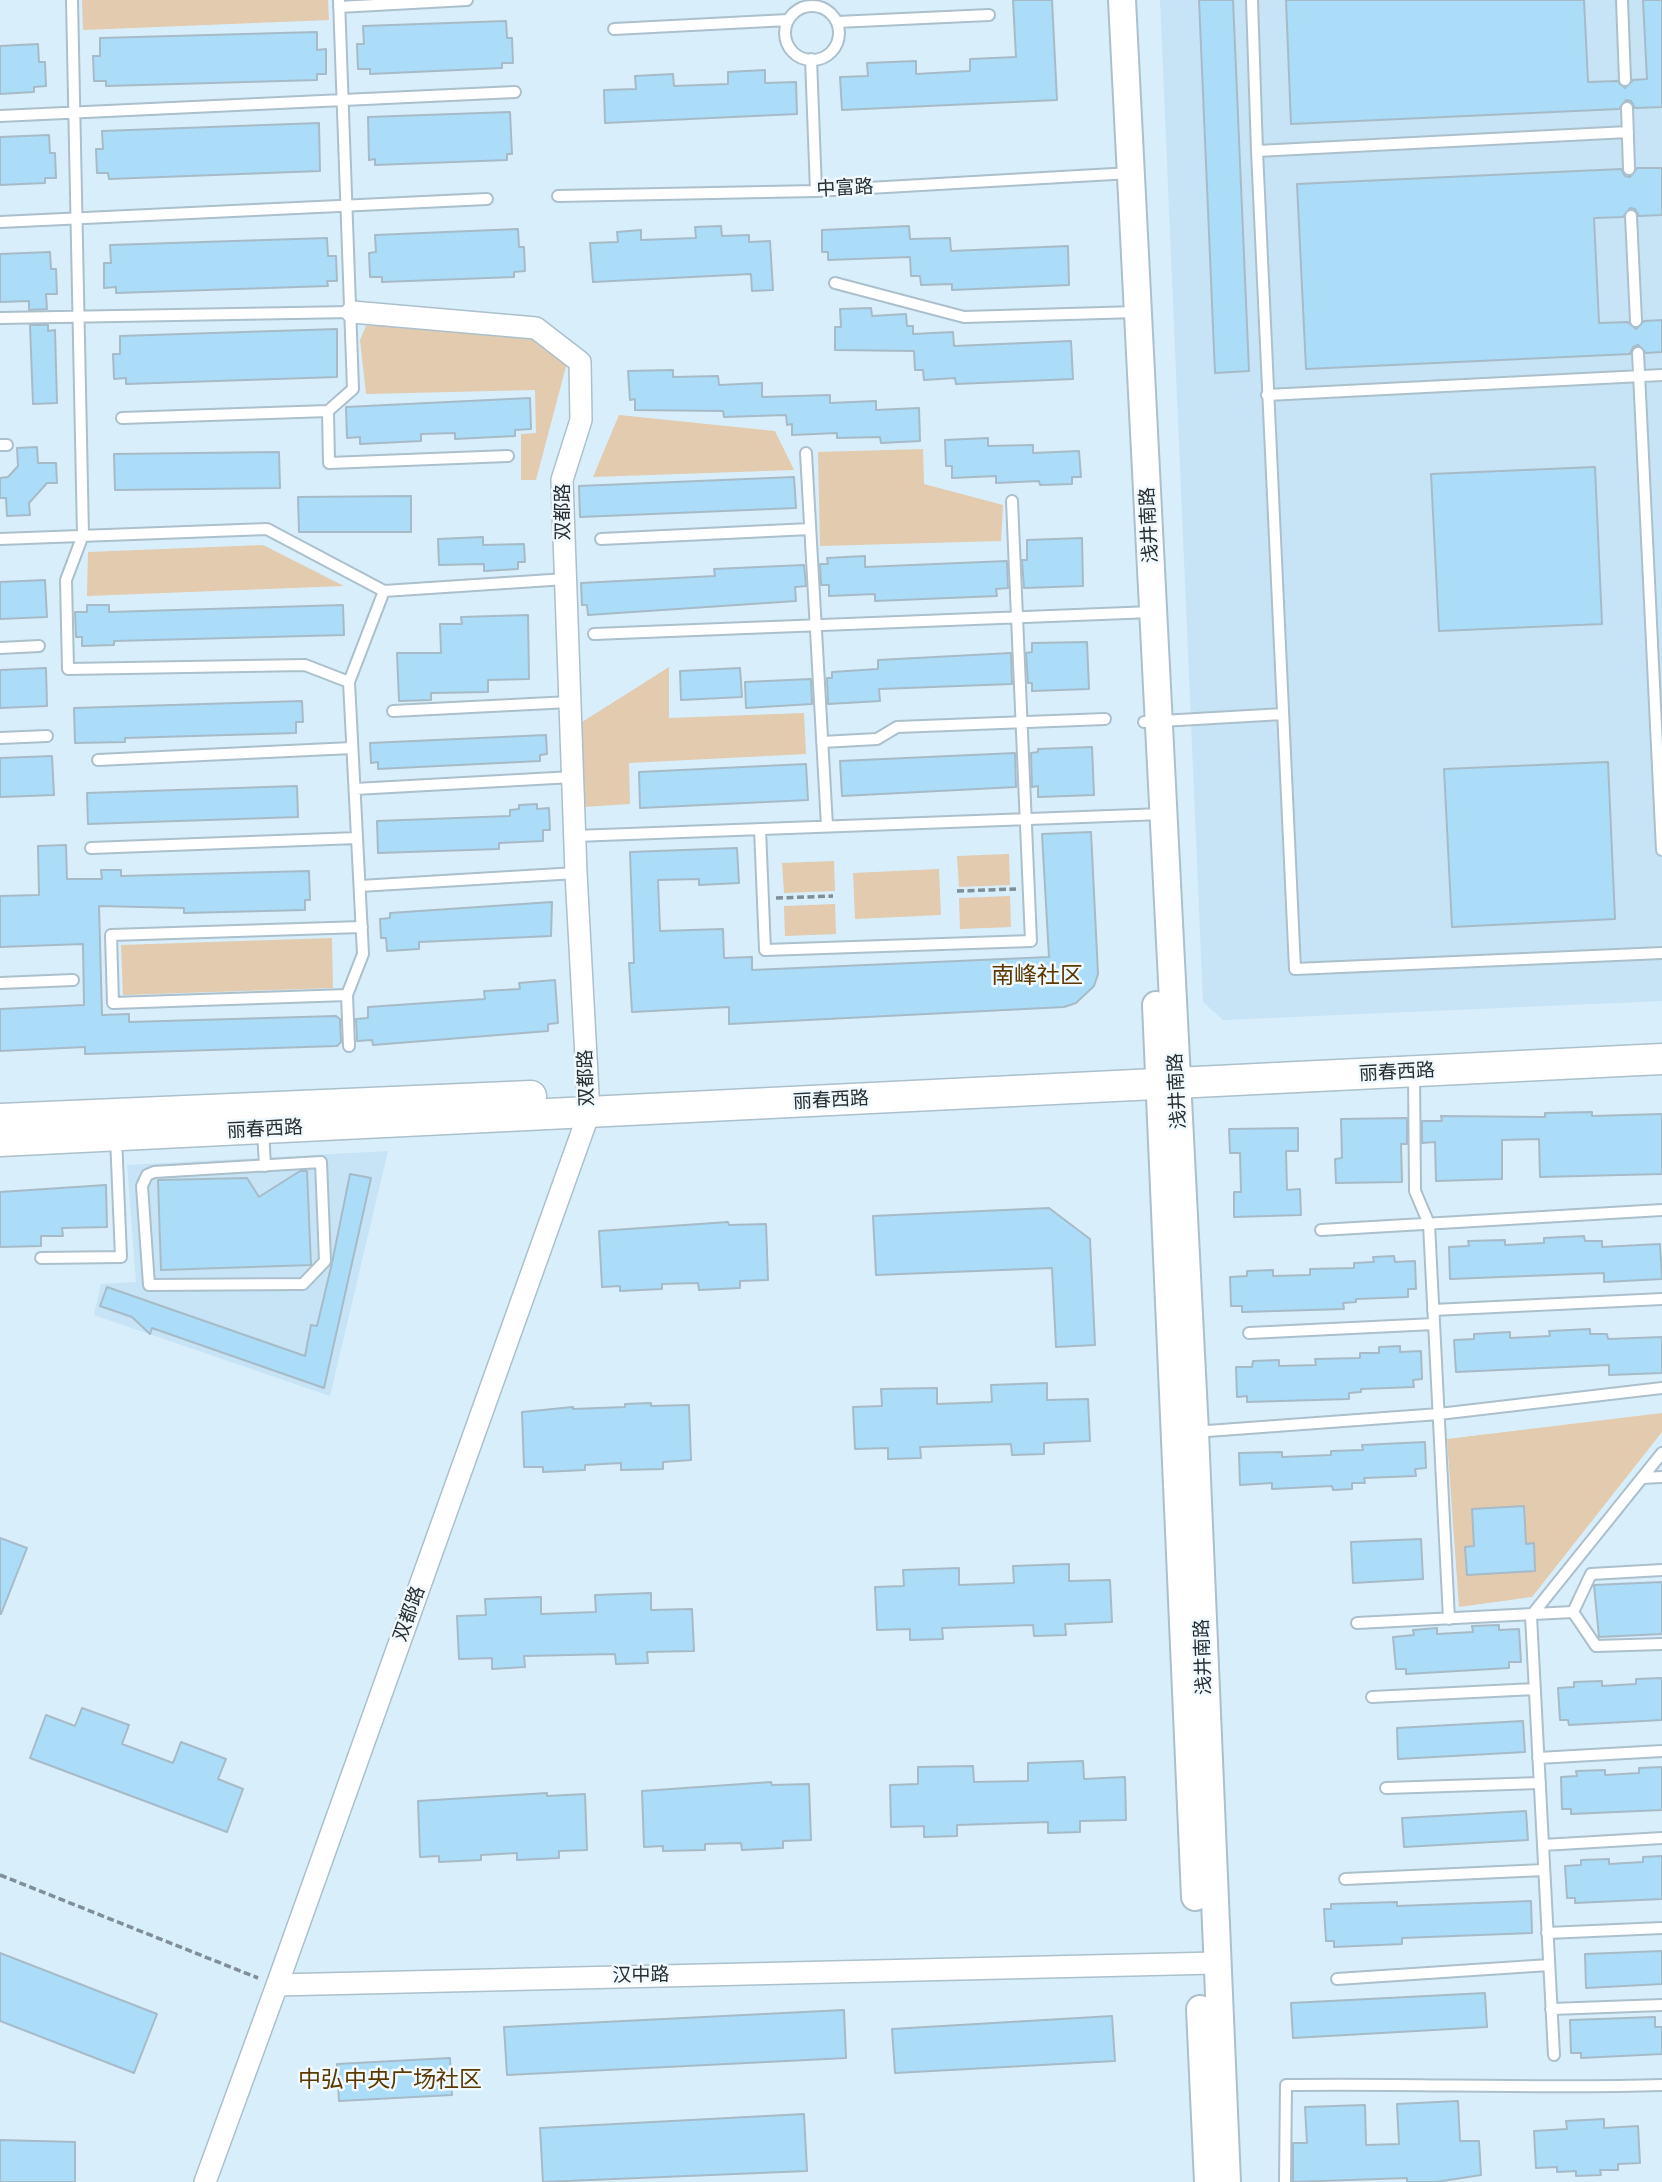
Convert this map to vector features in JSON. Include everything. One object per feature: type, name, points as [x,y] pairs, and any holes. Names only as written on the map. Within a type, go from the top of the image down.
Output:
[{"type":"main road","name":"丽春西路","points":[[0,1118],[589,1103],[1168,1075],[1662,1043]]},
{"type":"main road","name":"丽春西路","points":[[1168,1075],[1414,1072],[1662,1059]]},
{"type":"main road","name":"丽春西路","points":[[0,1141],[263,1130],[589,1103]]},
{"type":"street","name":"浅井南路","points":[[1107,0],[1124,173]]},
{"type":"street","name":"浅井南路","points":[[1122,0],[1124,173],[1147,612],[1207,1963],[1208,2182]]},
{"type":"street","name":"双都路","points":[[277,1985],[589,1103],[576,873],[562,481],[582,420],[580,362],[536,328],[352,312]]},
{"type":"street","name":"浅井南路","points":[[1207,1963],[1227,2182]]},
{"type":"street","name":"汉中路","points":[[277,1985],[1207,1963]]},
{"type":"street","points":[[205,2182],[277,1985]]},
{"type":"lane","points":[[72,0],[83,536],[66,580],[68,669],[305,665],[349,682]]},
{"type":"lane","points":[[122,418],[328,411],[353,389],[339,3],[467,0]]},
{"type":"lane","points":[[1252,0],[1267,395],[1295,969],[1662,953]]},
{"type":"lane","points":[[1622,0],[1625,80]]},
{"type":"lane","points":[[807,3],[830,12],[837,22],[840,34],[829,55],[811,60],[794,53],[787,44],[785,32],[788,20],[807,3]]},
{"type":"lane","points":[[837,22],[989,15]]},
{"type":"lane","points":[[614,29],[788,20]]},
{"type":"lane","points":[[811,60],[816,191]]},
{"type":"lane","points":[[0,116],[515,92]]},
{"type":"lane","points":[[1627,108],[1629,169]]},
{"type":"lane","points":[[1257,151],[1628,132]]},
{"type":"lane","name":"中富路","points":[[558,196],[816,191],[1124,173]]},
{"type":"lane","points":[[0,222],[487,200]]},
{"type":"lane","points":[[1631,216],[1636,321]]},
{"type":"lane","points":[[835,284],[964,317],[1131,312]]},
{"type":"lane","points":[[0,318],[352,312]]},
{"type":"lane","points":[[1638,354],[1662,850]]},
{"type":"lane","points":[[1267,395],[1662,375]]},
{"type":"lane","points":[[328,411],[329,464],[508,456]]},
{"type":"lane","points":[[806,453],[827,826]]},
{"type":"lane","points":[[760,829],[765,950],[1031,941],[1012,500]]},
{"type":"lane","points":[[0,539],[267,529],[383,591],[566,579]]},
{"type":"lane","points":[[601,539],[810,529]]},
{"type":"lane","points":[[349,1045],[347,995],[363,954],[349,682],[383,591]]},
{"type":"lane","points":[[594,634],[1147,612]]},
{"type":"lane","points":[[0,648],[38,646]]},
{"type":"lane","points":[[393,711],[570,702]]},
{"type":"lane","points":[[1151,722],[1283,714]]},
{"type":"lane","points":[[822,742],[877,739],[897,727],[1105,719]]},
{"type":"lane","points":[[0,738],[47,736]]},
{"type":"lane","points":[[98,760],[352,748]]},
{"type":"lane","points":[[355,789],[573,777]]},
{"type":"lane","points":[[575,836],[1156,815]]},
{"type":"lane","points":[[91,848],[357,838]]},
{"type":"lane","points":[[360,886],[576,873]]},
{"type":"lane","points":[[347,995],[113,1003],[111,936],[362,927]]},
{"type":"lane","points":[[0,983],[73,980]]},
{"type":"lane","points":[[1414,1072],[1415,1191],[1429,1224],[1449,1619]]},
{"type":"lane","points":[[263,1130],[265,1166]]},
{"type":"lane","points":[[41,1258],[121,1257],[116,1137]]},
{"type":"lane","points":[[321,1162],[325,1261],[303,1284],[149,1286],[142,1186],[147,1175],[154,1172],[265,1166],[321,1162]]},
{"type":"lane","points":[[1321,1230],[1662,1210]]},
{"type":"lane","points":[[1433,1310],[1662,1299]]},
{"type":"lane","points":[[1249,1333],[1434,1324]]},
{"type":"lane","points":[[1184,1432],[1438,1414],[1662,1388]]},
{"type":"lane","points":[[1554,2055],[1531,1616],[1662,1453]]},
{"type":"lane","points":[[1642,1478],[1662,1476]]},
{"type":"lane","points":[[1573,1612],[1591,1574],[1662,1570]]},
{"type":"lane","points":[[1357,1623],[1573,1612]]},
{"type":"lane","points":[[1573,1612],[1596,1646],[1662,1644]]},
{"type":"lane","points":[[1372,1697],[1535,1689]]},
{"type":"lane","points":[[1538,1758],[1662,1751]]},
{"type":"lane","points":[[1386,1788],[1540,1783]]},
{"type":"lane","points":[[1543,1845],[1662,1838]]},
{"type":"lane","points":[[1345,1878],[1544,1870]]},
{"type":"lane","points":[[1548,1933],[1662,1928]]},
{"type":"lane","points":[[1337,1979],[1549,1965]]},
{"type":"lane","points":[[1551,2009],[1662,2005]]},
{"type":"lane","points":[[1285,2182],[1286,2085],[1409,2083],[1549,2088],[1662,2085]]},
{"type":"path","points":[[957,891],[1028,888]]},
{"type":"path","points":[[763,898],[834,896]]},
{"type":"path","points":[[0,1875],[277,1985]]},
{"type":"shaded area","points":[[82,0],[328,0],[329,20],[83,30]]},
{"type":"shaded area","points":[[1160,0],[1662,0],[1662,1001],[1223,1020],[1203,1002]]},
{"type":"shaded area","points":[[471,319],[526,329],[569,355],[536,480],[521,480],[521,434],[536,433],[535,390],[366,394],[360,340],[366,326]]},
{"type":"shaded area","points":[[619,415],[775,431],[794,470],[593,477]]},
{"type":"shaded area","points":[[923,449],[924,484],[1003,505],[1001,541],[820,546],[818,452]]},
{"type":"shaded area","points":[[263,545],[344,586],[87,596],[88,552]]},
{"type":"shaded area","points":[[669,667],[669,718],[804,713],[806,754],[629,763],[630,804],[583,807],[579,724]]},
{"type":"shaded area","points":[[1009,854],[1010,885],[959,887],[957,856]]},
{"type":"shaded area","points":[[834,861],[835,891],[784,893],[782,863]]},
{"type":"shaded area","points":[[939,869],[941,915],[855,919],[853,873]]},
{"type":"shaded area","points":[[1010,896],[1011,927],[960,929],[959,898]]},
{"type":"shaded area","points":[[835,904],[836,934],[785,936],[784,906]]},
{"type":"shaded area","points":[[332,938],[333,988],[123,995],[121,945]]},
{"type":"shaded area","points":[[388,1151],[330,1396],[94,1315],[101,1284],[136,1282],[127,1165]]},
{"type":"shaded area","points":[[1662,1413],[1662,1432],[1532,1597],[1459,1607],[1447,1439]]},
{"type":"building","points":[[1013,0],[1052,0],[1057,100],[842,110],[840,77],[868,76],[867,63],[916,61],[916,74],[970,71],[970,59],[1016,57]]},
{"type":"building","points":[[1199,0],[1233,0],[1249,371],[1215,373]]},
{"type":"building","points":[[1286,0],[1584,0],[1588,82],[1617,81],[1625,88],[1633,80],[1647,79],[1643,0],[1662,0],[1662,107],[1635,108],[1631,101],[1626,100],[1619,109],[1291,124]]},
{"type":"building","points":[[506,21],[507,38],[512,38],[513,63],[502,63],[502,68],[370,74],[370,69],[358,69],[357,44],[364,44],[363,26]]},
{"type":"building","points":[[317,32],[317,50],[326,49],[326,74],[317,74],[317,80],[106,86],[106,81],[94,81],[93,56],[100,56],[100,38]]},
{"type":"building","points":[[38,44],[39,62],[45,62],[46,86],[34,87],[34,92],[0,94],[0,46]]},
{"type":"building","points":[[765,70],[765,83],[796,82],[797,114],[605,123],[604,90],[636,89],[635,76],[673,74],[674,86],[728,84],[728,72]]},
{"type":"building","points":[[510,112],[512,154],[507,154],[507,160],[375,165],[375,159],[369,160],[368,117]]},
{"type":"building","points":[[319,123],[320,171],[109,179],[108,173],[97,173],[96,149],[103,149],[102,131]]},
{"type":"building","points":[[49,135],[50,153],[55,153],[56,178],[45,178],[45,183],[0,185],[0,137]]},
{"type":"building","points":[[1637,168],[1662,168],[1662,215],[1639,216],[1635,209],[1630,208],[1623,217],[1594,218],[1599,323],[1628,322],[1636,329],[1644,321],[1662,320],[1662,352],[1646,353],[1638,345],[1633,347],[1630,354],[1306,369],[1297,184],[1621,169],[1625,176],[1630,177]]},
{"type":"building","points":[[721,226],[722,236],[749,235],[749,242],[770,241],[773,290],[752,291],[751,274],[593,282],[590,243],[618,242],[617,232],[641,230],[641,240],[696,238],[695,227]]},
{"type":"building","points":[[909,226],[910,239],[950,238],[951,251],[1068,246],[1069,285],[952,290],[952,284],[921,285],[920,276],[911,276],[910,257],[828,260],[828,252],[822,252],[822,230]]},
{"type":"building","points":[[518,229],[519,247],[524,247],[525,271],[514,272],[514,277],[382,282],[382,277],[370,277],[369,253],[376,252],[375,235]]},
{"type":"building","points":[[327,238],[328,256],[336,256],[337,281],[327,281],[328,286],[116,293],[116,287],[104,288],[104,263],[111,263],[110,245]]},
{"type":"building","points":[[50,252],[51,269],[56,269],[57,294],[46,294],[47,309],[29,310],[29,301],[0,302],[0,254]]},
{"type":"building","points":[[871,308],[872,316],[906,314],[907,326],[913,326],[913,334],[953,332],[954,346],[1071,341],[1073,379],[956,384],[955,378],[924,380],[923,370],[915,370],[914,351],[835,350],[835,327],[841,327],[840,309]]},
{"type":"building","points":[[30,325],[48,325],[48,331],[55,330],[57,403],[33,404]]},
{"type":"building","points":[[337,329],[337,377],[126,384],[126,378],[114,379],[113,354],[120,354],[120,336]]},
{"type":"building","points":[[673,370],[673,377],[718,376],[719,385],[762,383],[762,397],[830,395],[830,403],[876,401],[876,410],[919,408],[920,441],[881,443],[880,437],[837,438],[837,433],[792,435],[792,424],[787,425],[786,415],[724,417],[723,411],[635,410],[635,399],[630,400],[628,371]]},
{"type":"building","points":[[530,398],[531,429],[515,430],[515,436],[455,439],[455,433],[421,434],[421,441],[360,444],[360,437],[347,438],[346,407]]},
{"type":"building","points":[[988,438],[988,446],[1033,445],[1033,453],[1079,451],[1081,477],[1072,477],[1072,484],[1040,485],[1039,481],[996,483],[996,476],[952,478],[952,466],[946,466],[945,440]]},
{"type":"building","points":[[37,447],[38,463],[56,463],[57,483],[47,483],[29,503],[30,515],[7,516],[6,498],[0,498],[0,478],[8,477],[18,466],[17,448]]},
{"type":"building","points":[[279,452],[280,488],[115,490],[114,454]]},
{"type":"building","points":[[1595,467],[1602,624],[1439,631],[1431,474]]},
{"type":"building","points":[[794,477],[796,508],[580,517],[579,486]]},
{"type":"building","points":[[411,496],[411,532],[299,532],[298,497]]},
{"type":"building","points":[[483,537],[483,545],[524,544],[525,562],[518,562],[518,569],[484,571],[484,564],[439,565],[438,539]]},
{"type":"building","points":[[1082,538],[1083,586],[1024,588],[1022,560],[1027,560],[1027,540]]},
{"type":"building","points":[[865,556],[865,567],[1007,561],[1008,588],[996,589],[997,596],[875,601],[875,594],[829,596],[829,585],[821,585],[820,564],[828,564],[827,558]]},
{"type":"building","points":[[804,565],[806,586],[795,587],[796,601],[588,615],[587,605],[582,605],[581,583],[715,576],[714,569]]},
{"type":"building","points":[[45,580],[47,617],[0,619],[0,582]]},
{"type":"building","points":[[87,605],[109,605],[109,612],[343,605],[344,635],[114,641],[114,645],[82,646],[82,637],[76,637],[75,612],[87,612]]},
{"type":"building","points":[[528,615],[529,679],[488,680],[488,692],[431,693],[431,700],[399,701],[397,653],[441,653],[440,624],[462,624],[461,617]]},
{"type":"building","points":[[1087,642],[1089,689],[1032,691],[1032,683],[1028,683],[1026,653],[1032,652],[1032,643]]},
{"type":"building","points":[[1011,653],[1012,684],[879,689],[880,701],[828,704],[827,678],[832,678],[832,672],[878,669],[878,660]]},
{"type":"building","points":[[46,668],[47,706],[0,708],[0,670]]},
{"type":"building","points":[[740,668],[742,697],[681,700],[680,671]]},
{"type":"building","points":[[811,679],[812,704],[746,708],[745,682]]},
{"type":"building","points":[[302,701],[303,722],[296,722],[296,733],[125,738],[125,742],[75,743],[74,708]]},
{"type":"building","points":[[546,735],[547,754],[540,755],[540,761],[378,769],[378,762],[371,763],[370,743]]},
{"type":"building","points":[[1092,747],[1094,795],[1038,797],[1038,786],[1032,787],[1031,753],[1038,752],[1038,749]]},
{"type":"building","points":[[1015,753],[1016,787],[842,796],[840,761]]},
{"type":"building","points":[[52,756],[54,795],[0,797],[0,758]]},
{"type":"building","points":[[1608,762],[1615,919],[1452,927],[1444,769]]},
{"type":"building","points":[[806,764],[808,800],[640,808],[639,772]]},
{"type":"building","points":[[297,786],[298,817],[88,824],[87,793]]},
{"type":"building","points":[[537,804],[537,809],[549,808],[550,830],[543,830],[543,841],[499,843],[499,849],[378,853],[377,821],[510,816],[510,810],[519,809],[519,805]]},
{"type":"building","points":[[1091,832],[1098,974],[1094,986],[1076,1003],[1064,1007],[729,1024],[729,1007],[632,1012],[629,963],[634,963],[630,852],[737,848],[739,883],[699,885],[699,879],[658,880],[660,931],[723,929],[724,958],[752,957],[752,970],[1049,957],[1042,834]]},
{"type":"building","points":[[66,845],[67,879],[102,879],[101,870],[121,870],[121,876],[309,871],[310,900],[305,900],[305,910],[184,913],[184,908],[99,906],[102,1015],[129,1014],[129,1022],[336,1016],[340,1019],[341,1042],[337,1046],[85,1054],[85,1047],[0,1051],[0,1009],[84,1005],[83,944],[0,947],[0,896],[39,895],[38,846]]},
{"type":"building","points":[[552,902],[551,936],[419,942],[419,949],[387,951],[386,938],[381,938],[380,919],[390,918],[390,913]]},
{"type":"building","points":[[555,980],[558,1023],[548,1024],[548,1031],[373,1045],[372,1040],[357,1041],[356,1019],[368,1018],[368,1007],[485,999],[484,991],[520,989],[519,983]]},
{"type":"building","points":[[1592,1112],[1592,1116],[1662,1114],[1662,1174],[1540,1177],[1539,1139],[1502,1140],[1502,1179],[1436,1181],[1435,1142],[1422,1143],[1422,1121],[1442,1121],[1441,1116],[1545,1117],[1545,1113]]},
{"type":"building","points":[[1407,1118],[1407,1144],[1401,1144],[1402,1182],[1336,1183],[1335,1159],[1342,1158],[1341,1119]]},
{"type":"building","points":[[1298,1128],[1298,1151],[1286,1151],[1287,1190],[1300,1189],[1301,1215],[1234,1217],[1234,1192],[1241,1192],[1240,1153],[1230,1153],[1229,1129]]},
{"type":"building","points":[[300,1171],[307,1171],[311,1265],[161,1270],[158,1180],[247,1178],[259,1197]]},
{"type":"building","points":[[350,1174],[371,1178],[324,1388],[152,1328],[150,1334],[132,1317],[100,1306],[107,1287],[305,1356],[311,1325],[317,1326]]},
{"type":"building","points":[[106,1185],[107,1227],[62,1228],[63,1236],[41,1236],[41,1246],[0,1247],[0,1192]]},
{"type":"building","points":[[1049,1208],[1090,1239],[1095,1345],[1056,1347],[1052,1268],[876,1275],[873,1216]]},
{"type":"building","points":[[728,1222],[729,1225],[766,1224],[768,1280],[740,1281],[740,1288],[699,1290],[698,1283],[662,1284],[662,1289],[620,1291],[620,1286],[602,1287],[599,1231]]},
{"type":"building","points":[[1584,1236],[1585,1241],[1602,1241],[1602,1247],[1660,1244],[1662,1279],[1604,1282],[1604,1273],[1450,1279],[1449,1247],[1469,1246],[1468,1241],[1505,1240],[1505,1245],[1544,1243],[1544,1238]]},
{"type":"building","points":[[1394,1256],[1395,1262],[1415,1261],[1416,1289],[1408,1289],[1408,1297],[1356,1299],[1356,1302],[1343,1303],[1344,1309],[1242,1312],[1242,1306],[1231,1306],[1230,1277],[1247,1276],[1247,1271],[1273,1270],[1273,1276],[1310,1275],[1310,1269],[1354,1268],[1354,1263],[1374,1262],[1373,1257]]},
{"type":"building","points":[[1590,1329],[1590,1334],[1607,1334],[1608,1339],[1662,1337],[1662,1373],[1609,1375],[1609,1365],[1456,1372],[1454,1340],[1474,1339],[1474,1334],[1510,1332],[1510,1338],[1550,1336],[1549,1331]]},
{"type":"building","points":[[1400,1346],[1400,1352],[1421,1351],[1422,1379],[1413,1380],[1414,1387],[1361,1389],[1361,1392],[1349,1393],[1349,1399],[1247,1402],[1247,1396],[1237,1397],[1236,1367],[1252,1367],[1253,1361],[1279,1360],[1279,1366],[1316,1365],[1315,1359],[1360,1358],[1360,1353],[1379,1353],[1379,1347]]},
{"type":"building","points":[[1047,1383],[1047,1400],[1088,1399],[1090,1441],[1044,1443],[1044,1454],[1012,1455],[1011,1444],[920,1447],[921,1458],[888,1459],[888,1448],[855,1449],[853,1407],[882,1406],[881,1389],[937,1388],[937,1404],[992,1402],[991,1385]]},
{"type":"building","points":[[651,1403],[651,1406],[689,1405],[691,1460],[663,1462],[663,1469],[621,1470],[621,1463],[585,1465],[585,1470],[543,1472],[543,1467],[524,1467],[522,1412],[573,1407],[625,1407],[625,1404]]},
{"type":"building","points":[[1425,1442],[1426,1468],[1415,1469],[1416,1476],[1364,1478],[1365,1483],[1352,1483],[1352,1489],[1333,1490],[1332,1486],[1272,1489],[1272,1483],[1240,1485],[1239,1453],[1282,1452],[1282,1457],[1331,1455],[1331,1451],[1363,1450],[1362,1445]]},
{"type":"building","points":[[1524,1506],[1526,1544],[1534,1543],[1535,1571],[1467,1575],[1465,1547],[1474,1546],[1472,1509]]},
{"type":"building","points":[[0,1538],[27,1548],[1,1614],[0,1614]]},
{"type":"building","points":[[1421,1539],[1423,1579],[1353,1583],[1351,1542]]},
{"type":"building","points":[[1069,1564],[1069,1581],[1110,1580],[1112,1622],[1065,1624],[1066,1635],[1034,1636],[1033,1625],[942,1628],[943,1639],[910,1640],[910,1629],[877,1630],[875,1587],[904,1586],[903,1570],[959,1568],[959,1585],[1014,1583],[1013,1566]]},
{"type":"building","points":[[1662,1582],[1662,1634],[1599,1637],[1594,1585]]},
{"type":"building","points":[[651,1593],[651,1610],[692,1609],[694,1651],[647,1652],[648,1663],[616,1664],[615,1654],[524,1656],[525,1667],[492,1669],[492,1658],[459,1659],[457,1616],[486,1615],[485,1599],[541,1597],[541,1614],[596,1612],[595,1595]]},
{"type":"building","points":[[1499,1625],[1499,1630],[1519,1629],[1521,1662],[1509,1662],[1509,1668],[1406,1674],[1406,1669],[1396,1669],[1393,1637],[1414,1635],[1413,1630],[1437,1628],[1437,1634],[1473,1632],[1472,1626]]},
{"type":"building","points":[[1662,1678],[1662,1720],[1569,1725],[1568,1720],[1560,1720],[1558,1688],[1574,1687],[1574,1682],[1602,1681],[1602,1686],[1636,1684],[1636,1679]]},
{"type":"building","points":[[82,1708],[129,1725],[122,1744],[173,1763],[181,1742],[226,1759],[218,1779],[243,1789],[227,1832],[30,1758],[46,1715],[75,1726]]},
{"type":"building","points":[[1523,1721],[1525,1752],[1398,1759],[1397,1728]]},
{"type":"building","points":[[1083,1761],[1084,1779],[1125,1777],[1126,1820],[1080,1821],[1080,1832],[1048,1833],[1048,1822],[957,1825],[957,1836],[924,1837],[924,1826],[891,1827],[890,1785],[918,1784],[918,1767],[973,1766],[974,1782],[1028,1781],[1028,1763]]},
{"type":"building","points":[[1662,1767],[1662,1810],[1571,1814],[1571,1809],[1562,1809],[1561,1777],[1577,1776],[1576,1771],[1605,1770],[1605,1775],[1639,1773],[1639,1768]]},
{"type":"building","points":[[771,1782],[772,1785],[809,1784],[811,1840],[783,1841],[783,1848],[742,1850],[741,1843],[705,1844],[705,1850],[663,1851],[663,1846],[644,1847],[642,1791]]},
{"type":"building","points":[[547,1793],[547,1796],[585,1794],[587,1850],[559,1851],[559,1858],[517,1860],[517,1853],[481,1855],[481,1860],[439,1862],[439,1856],[420,1857],[418,1801]]},
{"type":"building","points":[[1526,1811],[1528,1840],[1404,1847],[1402,1818]]},
{"type":"building","points":[[1662,1856],[1662,1899],[1575,1903],[1575,1898],[1567,1898],[1565,1866],[1581,1865],[1581,1860],[1609,1859],[1609,1864],[1643,1862],[1643,1857]]},
{"type":"building","points":[[1531,1901],[1532,1933],[1402,1938],[1402,1944],[1334,1947],[1334,1941],[1326,1941],[1324,1909],[1331,1909],[1331,1904],[1397,1902],[1397,1906]]},
{"type":"building","points":[[1662,1951],[1662,1984],[1586,1988],[1585,1954]]},
{"type":"building","points":[[0,1953],[157,2014],[134,2073],[0,2021]]},
{"type":"building","points":[[1485,1993],[1487,2027],[1293,2038],[1291,2003]]},
{"type":"building","points":[[844,2010],[846,2058],[507,2075],[504,2027]]},
{"type":"building","points":[[1112,2016],[1115,2061],[895,2073],[892,2029]]},
{"type":"building","points":[[1655,2017],[1655,2027],[1662,2027],[1662,2054],[1581,2058],[1581,2053],[1571,2053],[1570,2020]]},
{"type":"building","points":[[450,2058],[452,2095],[339,2101],[337,2064]]},
{"type":"building","points":[[1458,2101],[1460,2141],[1479,2141],[1481,2175],[1436,2182],[1407,2182],[1407,2178],[1293,2182],[1293,2143],[1307,2143],[1305,2107],[1365,2105],[1366,2145],[1399,2144],[1397,2104]]},
{"type":"building","points":[[804,2114],[807,2171],[543,2182],[540,2128]]},
{"type":"building","points":[[1604,2119],[1604,2128],[1638,2126],[1640,2163],[1618,2164],[1618,2170],[1600,2170],[1601,2175],[1576,2176],[1576,2171],[1557,2172],[1557,2167],[1536,2168],[1534,2131],[1567,2129],[1566,2121]]},
{"type":"building","points":[[0,2140],[75,2142],[75,2182],[0,2182]]},
{"type":"district","name":"南峰社区","points":[[1037,977]]},
{"type":"district","name":"中弘中央广场社区","points":[[390,2081]]}]
